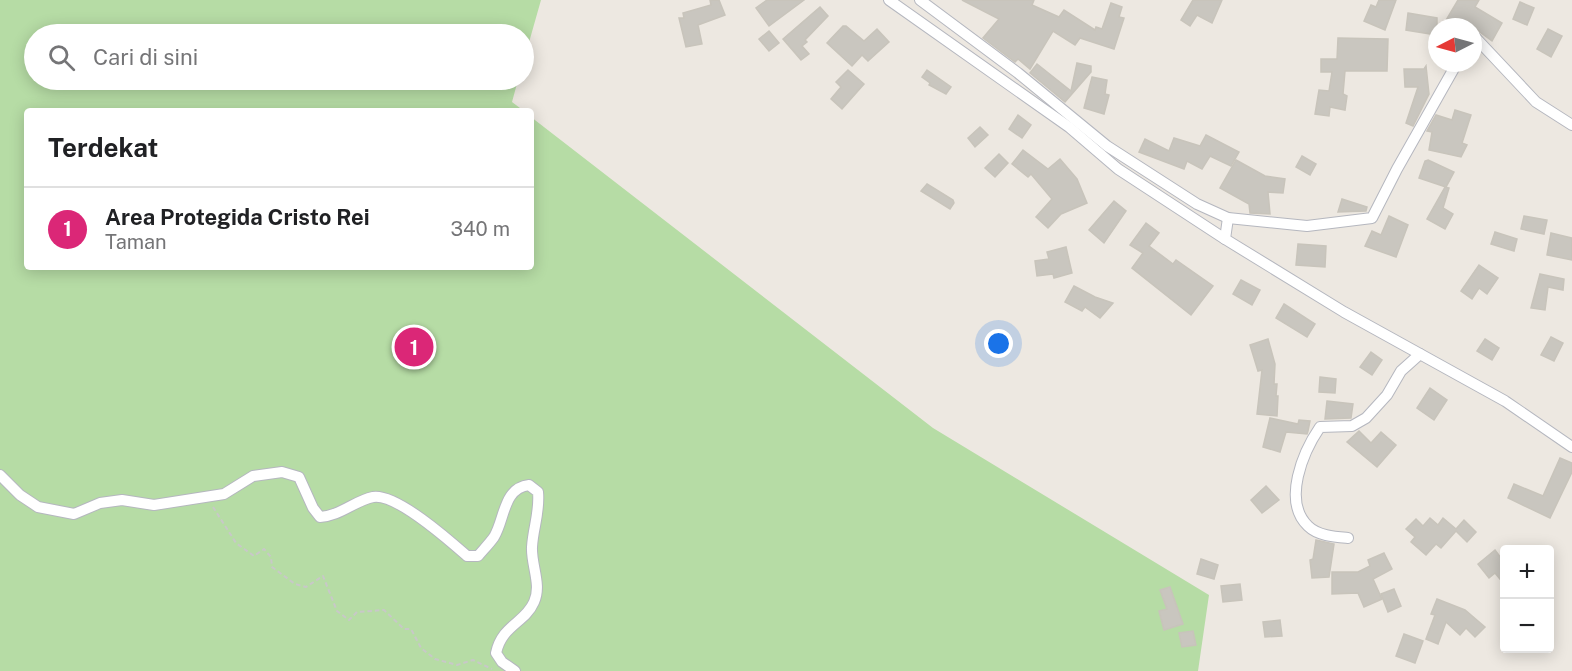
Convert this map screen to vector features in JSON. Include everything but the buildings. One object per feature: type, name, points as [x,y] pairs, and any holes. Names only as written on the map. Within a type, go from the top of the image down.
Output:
[{"type":"street","points":[[889,0],[1069,127],[1118,169],[1225,239],[1344,312],[1505,401],[1572,447]]},
{"type":"street","points":[[920,0],[1018,73],[1107,146],[1197,204],[1228,219],[1307,226],[1372,218],[1452,72]]},
{"type":"street","points":[[1482,45],[1536,102],[1572,125]]},
{"type":"street","points":[[1225,239],[1228,219]]},
{"type":"street","points":[[1348,538],[1327,535],[1310,528],[1299,513],[1297,480],[1312,438],[1320,427],[1352,426],[1366,418],[1387,395],[1401,370],[1420,354]]},
{"type":"street","points":[[0,475],[20,495],[39,507],[74,514],[100,503],[122,500],[154,505],[224,494],[253,476],[282,472],[299,477],[313,508],[320,517],[332,517],[374,497],[392,500],[467,556],[478,556],[494,536],[512,493],[520,486],[529,485],[538,492],[539,504],[532,547],[537,589],[534,603],[498,641],[496,653],[513,669]]},
{"type":"path","points":[[207,497],[236,543],[254,556],[264,549],[271,557],[272,567],[295,584],[306,587],[324,576],[337,611],[349,620],[357,612],[384,610],[404,629],[411,629],[421,648],[435,659],[457,665],[473,660],[486,668],[513,669]]},
{"type":"green space","points":[[0,0],[541,0],[534,25],[24,24],[24,90],[515,90],[512,102],[520,108],[24,108],[24,270],[534,270],[534,119],[933,428],[1209,595],[1198,671],[0,671]]},
{"type":"place","name":"Area Protegida Cristo Rei","points":[[414,347]]}]
